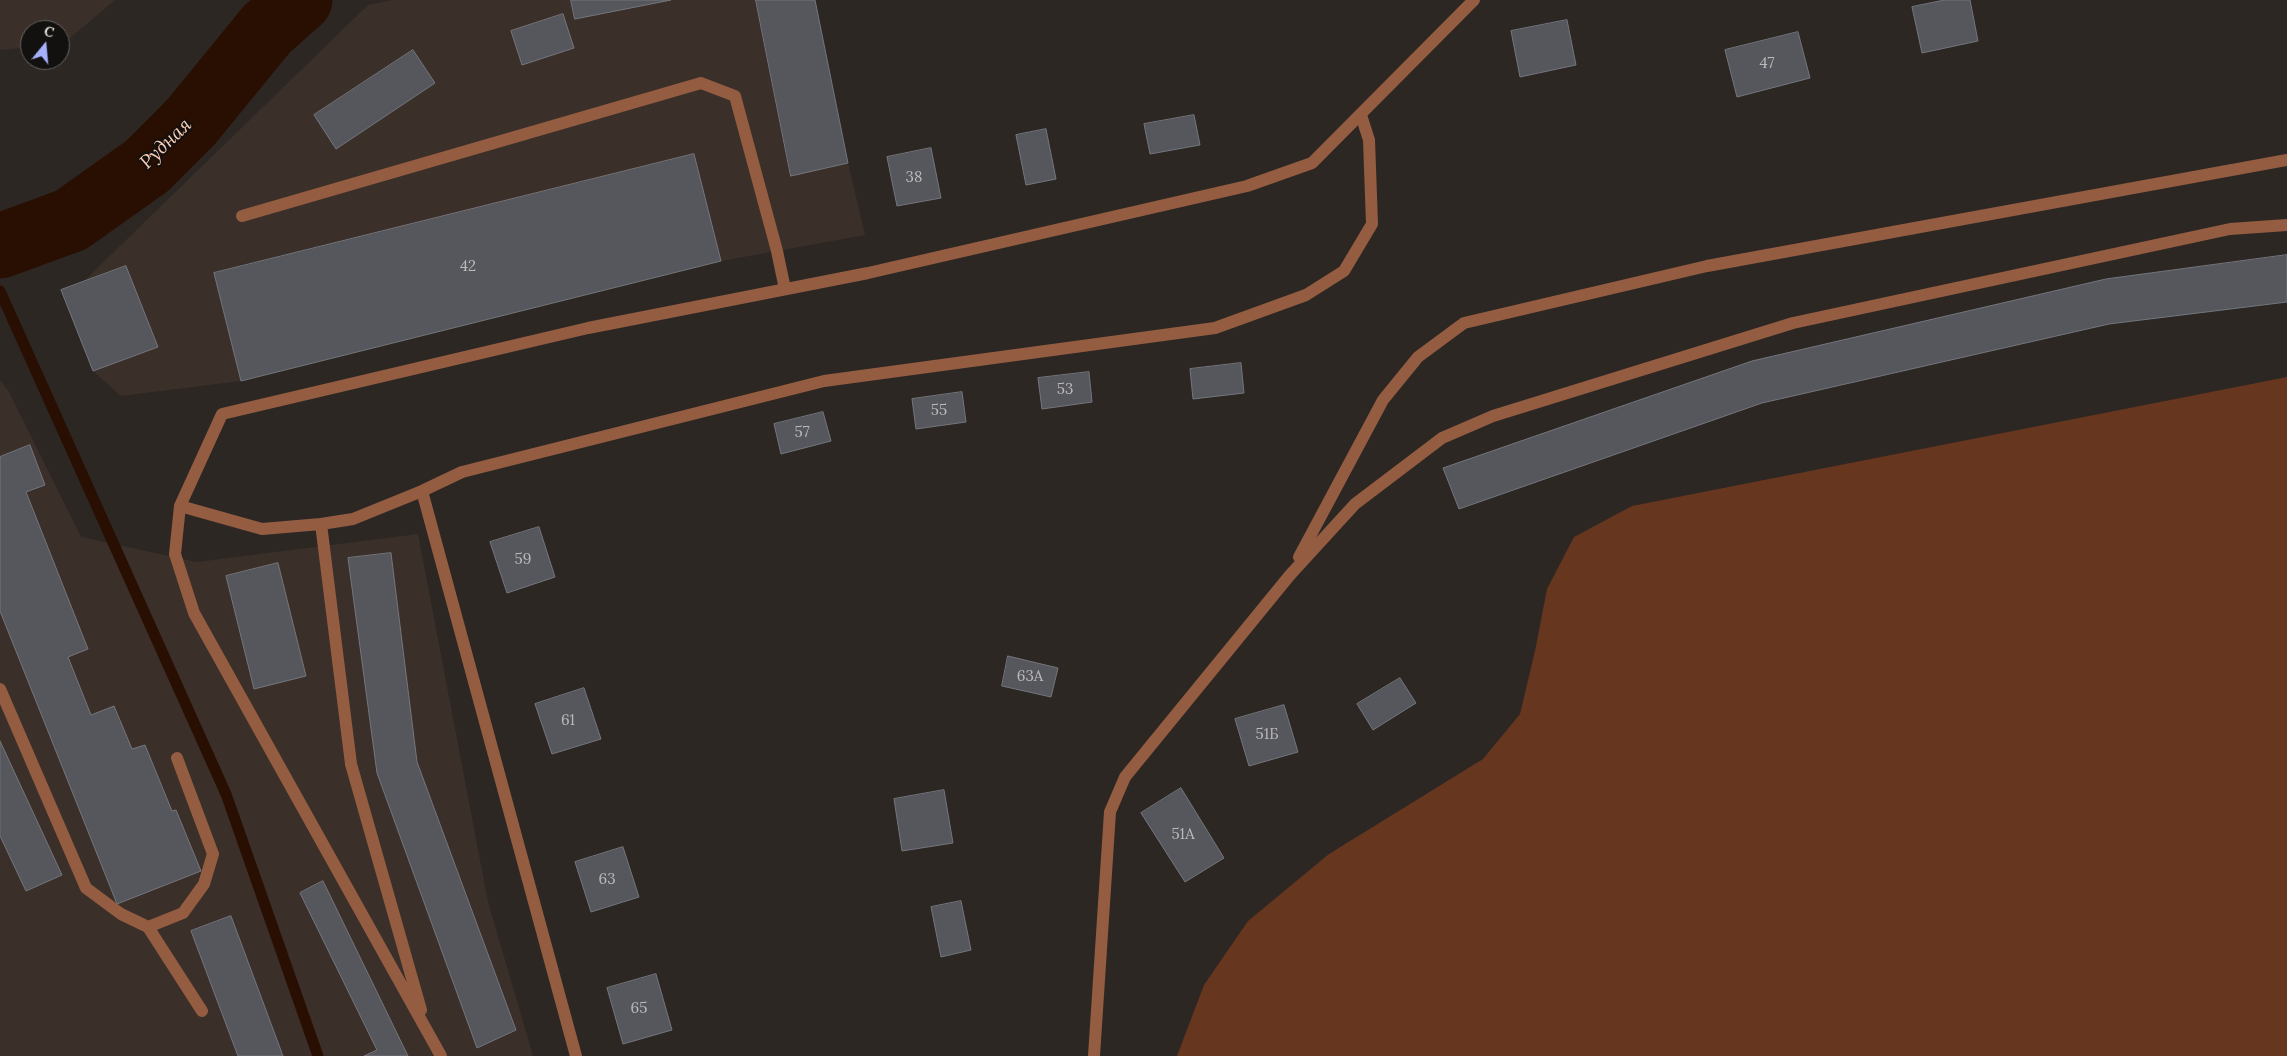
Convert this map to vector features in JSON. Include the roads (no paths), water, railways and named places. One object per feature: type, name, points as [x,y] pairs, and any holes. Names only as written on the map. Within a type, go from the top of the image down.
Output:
[{"type":"lane","points":[[441,1056],[194,613],[175,554],[180,506],[222,414],[588,328],[868,273],[1247,186],[1312,163],[1474,0]]},
{"type":"lane","points":[[242,216],[701,83],[735,96],[777,251],[785,289]]},
{"type":"lane","points":[[180,506],[262,529],[353,519],[422,491],[462,472],[824,381],[1214,328],[1306,296],[1344,271],[1372,224],[1370,140],[1361,114]]},
{"type":"lane","points":[[1290,575],[1383,400],[1418,357],[1464,323],[1707,266],[2287,160]]},
{"type":"lane","points":[[1094,1056],[1110,812],[1124,777],[1290,575],[1355,504],[1442,438],[1493,416],[1793,323],[2230,229],[2287,225]]},
{"type":"lane","points":[[422,491],[576,1056]]},
{"type":"lane","points":[[321,524],[352,764],[427,1030]]},
{"type":"lane","points":[[0,689],[86,888],[121,914],[148,927],[202,1011]]},
{"type":"lane","points":[[148,927],[183,914],[204,884],[214,854],[176,758]]},
{"type":"waterway","name":"Рудная","points":[[0,246],[71,220],[147,166],[191,122],[267,29],[300,0]]},
{"type":"waterway","points":[[0,291],[226,794],[318,1056]]}]
